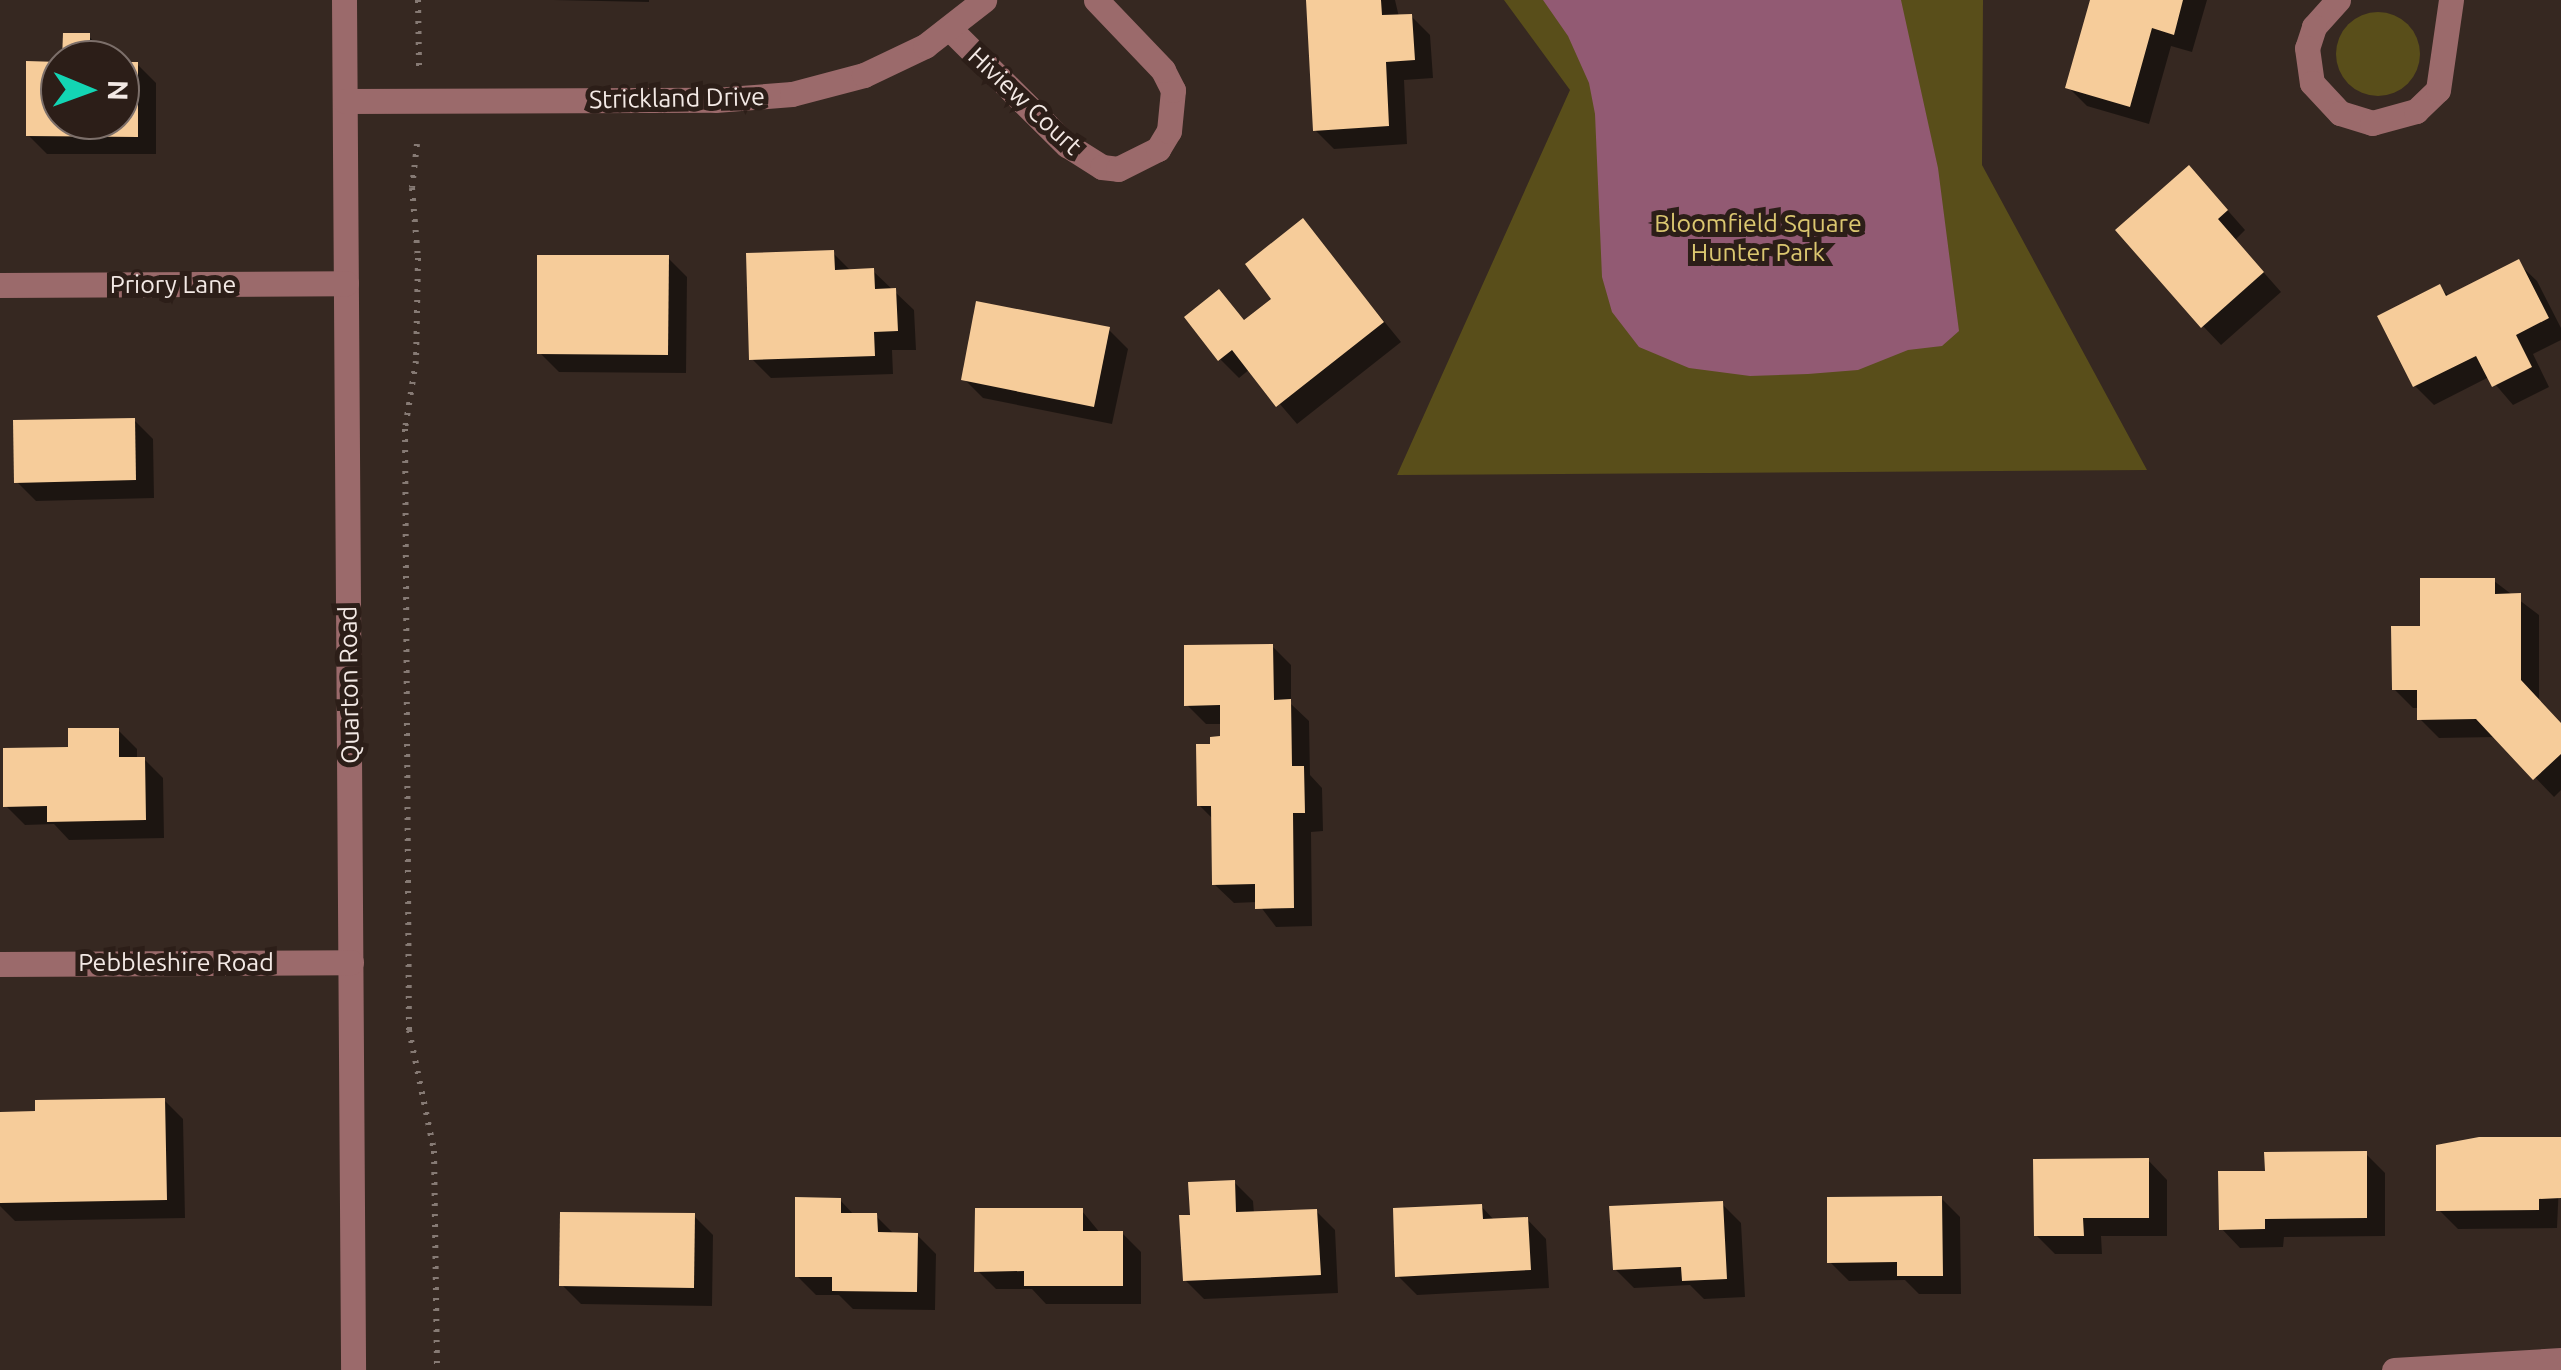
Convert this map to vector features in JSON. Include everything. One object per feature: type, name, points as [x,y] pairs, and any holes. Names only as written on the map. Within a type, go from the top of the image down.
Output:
[{"type":"street","name":"Quarton Road","points":[[344,0],[353,1370]]},
{"type":"street","name":"Strickland Drive","points":[[345,101],[716,100],[792,94],[864,75],[950,29],[984,0]]},
{"type":"street","name":"Hiview Court","points":[[950,29],[1067,145],[1102,167],[1118,168],[1158,149],[1169,131],[1173,90],[1163,70],[1096,0]]},
{"type":"street","points":[[2338,0],[2314,26],[2307,48],[2312,82],[2340,114],[2372,123],[2401,119],[2438,90],[2451,0]]},
{"type":"street","name":"Priory Lane","points":[[0,284],[346,283]]},
{"type":"street","name":"Pebbleshire Road","points":[[0,964],[351,962]]},
{"type":"street","points":[[2394,1370],[2561,1360]]},
{"type":"path","points":[[418,0],[419,66]]},
{"type":"path","points":[[416,144],[412,188],[418,258],[416,361],[405,429],[409,1030],[434,1151],[437,1370]]},
{"type":"green space","name":"Bloomfield Square Hunter Park","points":[[1504,0],[1983,0],[1982,165],[2147,470],[1397,475],[1570,90]]},
{"type":"green space","points":[[2378,12],[2401,19],[2413,31],[2420,54],[2413,77],[2401,89],[2378,96],[2355,89],[2343,77],[2336,54],[2343,31],[2355,19]]},
{"type":"shaded area","points":[[1543,0],[1901,0],[1938,168],[1959,331],[1942,346],[1908,350],[1858,370],[1808,374],[1750,376],[1689,368],[1639,347],[1612,312],[1602,277],[1595,114],[1589,83],[1568,36]]},
{"type":"building","points":[[1306,0],[1381,0],[1382,15],[1412,14],[1415,60],[1386,62],[1389,126],[1313,131]]},
{"type":"building","points":[[2090,0],[2183,0],[2174,35],[2152,28],[2130,107],[2065,88]]},
{"type":"building","points":[[63,33],[90,33],[90,40],[63,40]]},
{"type":"building","points":[[26,61],[40,61],[40,136],[26,136]]},
{"type":"building","points":[[2189,165],[2228,210],[2218,219],[2264,272],[2201,328],[2115,230]]},
{"type":"building","points":[[1303,218],[1384,322],[1276,407],[1232,350],[1218,361],[1184,317],[1219,289],[1244,320],[1271,299],[1245,264]]},
{"type":"building","points":[[834,250],[835,270],[874,268],[875,289],[896,288],[898,331],[874,332],[875,356],[749,360],[746,253]]},
{"type":"building","points":[[537,255],[669,255],[668,355],[537,354]]},
{"type":"building","points":[[2519,259],[2549,318],[2516,335],[2532,367],[2492,387],[2476,356],[2413,387],[2377,316],[2440,284],[2446,296]]},
{"type":"building","points":[[976,301],[1110,327],[1094,407],[961,380]]},
{"type":"building","points":[[135,418],[136,480],[14,483],[13,420]]},
{"type":"building","points":[[2420,578],[2495,578],[2495,594],[2521,593],[2521,680],[2561,723],[2561,754],[2533,780],[2476,719],[2417,720],[2417,690],[2392,690],[2391,626],[2420,626]]},
{"type":"building","points":[[1273,644],[1274,700],[1291,699],[1292,766],[1304,766],[1305,813],[1293,813],[1294,908],[1255,909],[1255,884],[1212,885],[1211,806],[1197,806],[1196,744],[1210,744],[1210,737],[1220,736],[1220,705],[1184,706],[1184,645]]},
{"type":"building","points":[[68,728],[119,728],[119,757],[145,757],[146,820],[47,822],[47,806],[3,807],[3,748],[68,747]]},
{"type":"building","points":[[165,1098],[167,1200],[0,1203],[0,1112],[35,1111],[35,1100]]},
{"type":"building","points":[[2479,1137],[2561,1137],[2561,1198],[2539,1199],[2539,1210],[2436,1211],[2436,1145]]},
{"type":"building","points":[[2367,1151],[2367,1218],[2265,1219],[2265,1229],[2219,1230],[2218,1171],[2265,1171],[2264,1152]]},
{"type":"building","points":[[2149,1158],[2149,1218],[2083,1218],[2084,1236],[2034,1236],[2033,1159]]},
{"type":"building","points":[[1235,1180],[1236,1212],[1317,1209],[1321,1275],[1183,1281],[1179,1215],[1190,1215],[1188,1182]]},
{"type":"building","points":[[1942,1196],[1943,1276],[1897,1276],[1897,1262],[1827,1263],[1827,1197]]},
{"type":"building","points":[[795,1197],[841,1198],[841,1213],[877,1213],[878,1232],[918,1233],[917,1292],[832,1291],[832,1277],[795,1277]]},
{"type":"building","points":[[1723,1201],[1727,1279],[1682,1281],[1681,1267],[1613,1270],[1609,1206]]},
{"type":"building","points":[[1482,1204],[1483,1219],[1528,1217],[1531,1270],[1395,1277],[1393,1208]]},
{"type":"building","points":[[975,1208],[1083,1208],[1083,1231],[1123,1231],[1123,1286],[1024,1286],[1024,1271],[974,1272]]},
{"type":"building","points":[[560,1212],[695,1213],[694,1288],[559,1286]]}]
